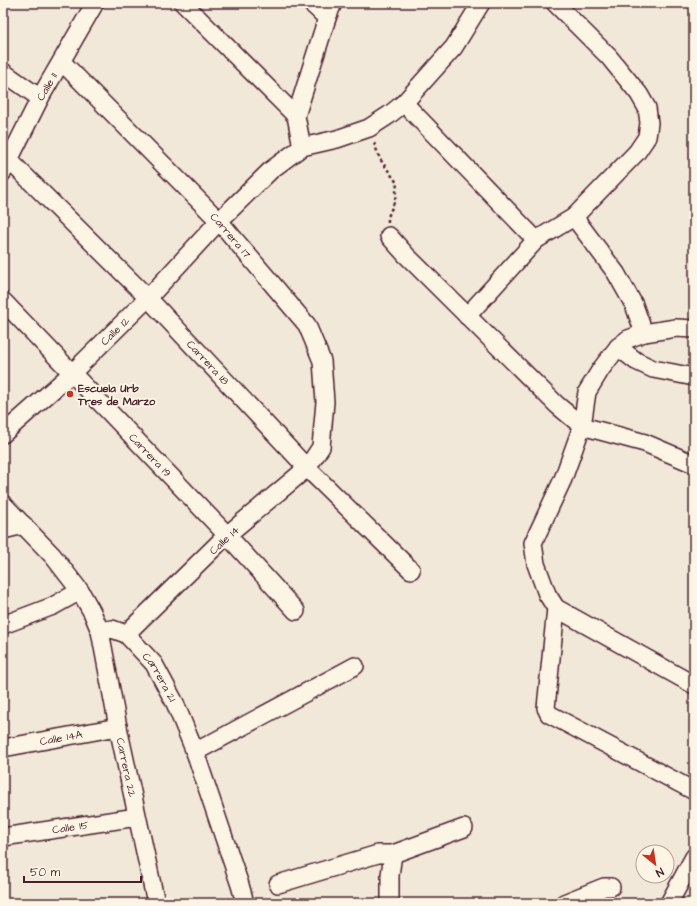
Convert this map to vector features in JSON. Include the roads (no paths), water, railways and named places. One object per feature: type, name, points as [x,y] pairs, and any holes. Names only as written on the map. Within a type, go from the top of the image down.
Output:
[{"type":"street","name":"Calle 11","points":[[5,162],[95,3]]},
{"type":"street","points":[[183,3],[296,116]]},
{"type":"street","points":[[311,3],[330,11],[296,116],[302,147],[336,139],[369,128],[404,103],[454,47],[481,3]]},
{"type":"street","points":[[467,316],[536,240],[574,217],[638,152],[646,137],[650,123],[647,108],[639,94],[608,57],[555,3]]},
{"type":"street","name":"Carrera 17","points":[[62,62],[219,221],[307,325],[322,361],[325,402],[322,447]]},
{"type":"street","points":[[3,72],[40,98]]},
{"type":"street","points":[[404,103],[536,240]]},
{"type":"street","name":"Calle 12","points":[[3,434],[72,373],[148,298],[219,221],[271,170],[302,147]]},
{"type":"street","name":"Carrera 18","points":[[5,162],[148,298],[307,468],[411,570]]},
{"type":"street","points":[[574,217],[616,273],[634,305],[644,333]]},
{"type":"street","points":[[388,236],[557,405],[582,426],[645,443],[694,464]]},
{"type":"street","name":"Carrera 19","points":[[3,301],[227,535],[296,611]]},
{"type":"street","points":[[694,329],[676,328],[644,333],[628,340],[618,347],[601,368],[587,392],[582,426],[563,479],[533,543],[536,564],[547,594],[556,608],[694,685]]},
{"type":"street","points":[[618,347],[636,361],[653,369],[694,377]]},
{"type":"street","name":"Calle 14","points":[[126,634],[227,535],[307,468],[322,447]]},
{"type":"street","points":[[3,504],[54,556],[80,592],[92,612],[100,631],[112,629],[126,634]]},
{"type":"street","points":[[3,530],[24,525]]},
{"type":"street","points":[[3,625],[54,606],[80,592]]},
{"type":"street","points":[[556,608],[546,708],[549,714],[694,791]]},
{"type":"street","name":"Carrera 22","points":[[100,631],[118,727],[156,903]]},
{"type":"street","name":"Carrera 21","points":[[126,634],[154,664],[175,703],[195,752],[238,878],[245,903]]},
{"type":"street","points":[[195,752],[355,666]]},
{"type":"street","name":"Calle 14A","points":[[3,748],[118,727]]},
{"type":"street","name":"Calle 15","points":[[3,837],[137,817]]},
{"type":"street","points":[[278,884],[378,854],[393,854],[464,828]]},
{"type":"street","points":[[390,903],[390,875],[393,854]]},
{"type":"street","points":[[669,903],[694,857]]},
{"type":"street","points":[[564,903],[604,886],[611,887]]},
{"type":"place","name":"Escuela Urb Tres de Marzo","points":[[70,394]]}]
